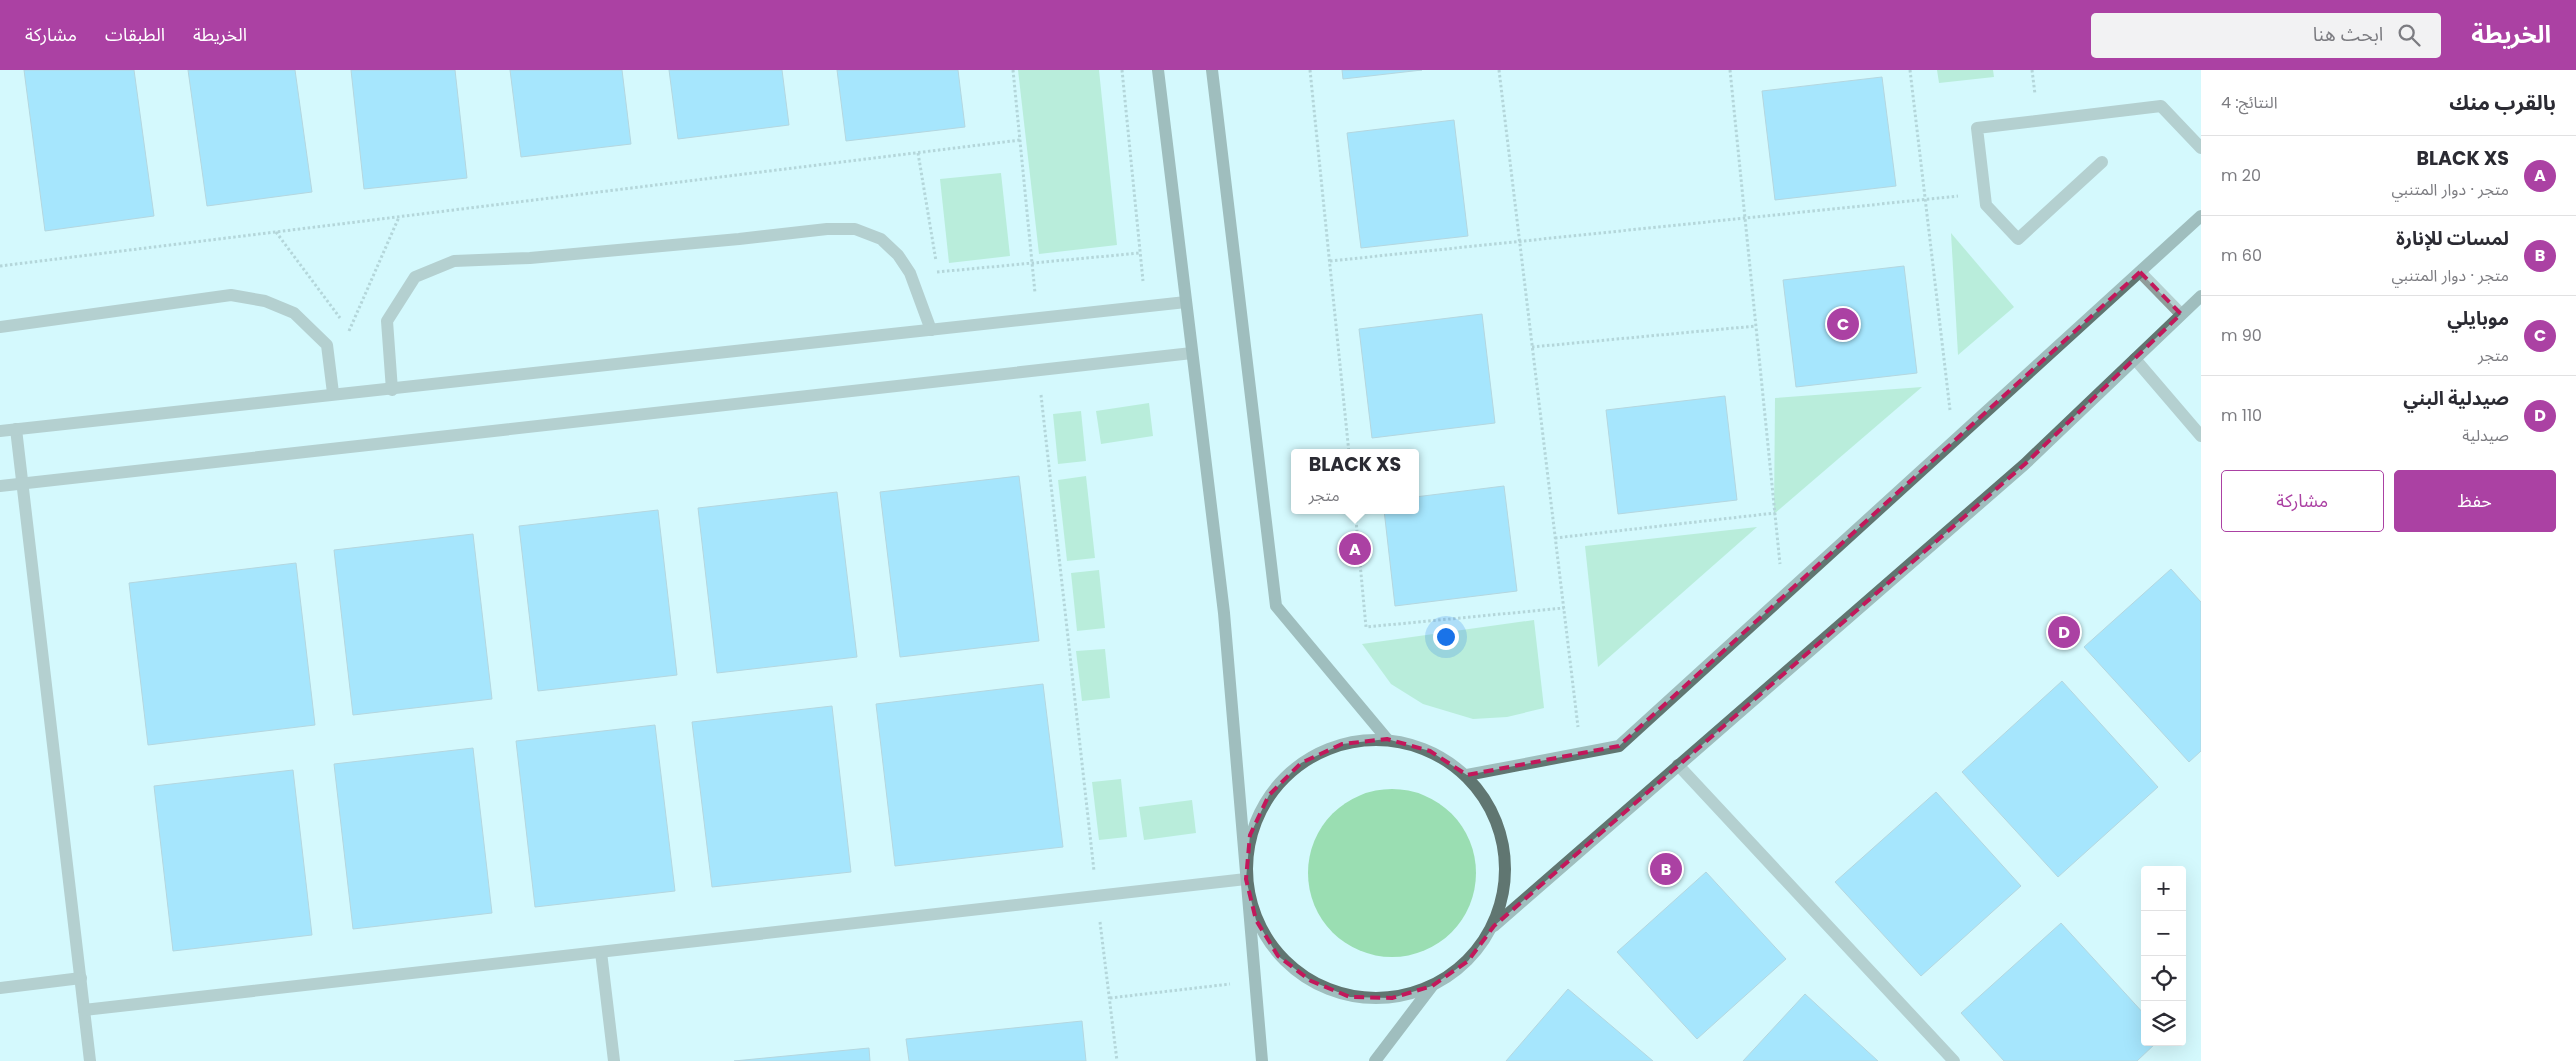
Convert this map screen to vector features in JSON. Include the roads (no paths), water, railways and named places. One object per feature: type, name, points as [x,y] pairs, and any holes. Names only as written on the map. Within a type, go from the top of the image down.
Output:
[{"type":"street","points":[[1158,70],[1224,613],[1262,1061]]},
{"type":"street","points":[[1212,70],[1276,606],[1387,739]]},
{"type":"street","points":[[2102,162],[2018,239],[1986,205],[1978,128],[2161,106],[2201,148]]},
{"type":"street","points":[[1467,775],[1619,746],[2201,216]]},
{"type":"street","points":[[392,390],[387,321],[415,277],[454,261],[530,258],[827,229],[855,229],[881,239],[898,255],[910,273],[932,330]]},
{"type":"street","points":[[2140,272],[2181,314]]},
{"type":"street","points":[[0,327],[231,296],[265,301],[294,313],[327,345],[332,393]]},
{"type":"street","points":[[1375,1061],[1432,986],[1468,961],[1494,926],[2025,464],[2201,296]]},
{"type":"street","points":[[0,431],[332,393],[392,390],[1186,302]]},
{"type":"street","points":[[0,486],[1192,353]]},
{"type":"street","points":[[2135,358],[2201,436]]},
{"type":"street","points":[[16,429],[90,1061]]},
{"type":"street","points":[[1432,986],[1392,998],[1350,996],[1311,981],[1278,956],[1260,927],[1256,920],[1246,879],[1250,835],[1269,795],[1301,763],[1342,744],[1387,739],[1430,751],[1467,775],[1492,808],[1505,846],[1506,887],[1494,926]]},
{"type":"street","points":[[1678,765],[1954,1061]]},
{"type":"street","points":[[84,1010],[1246,879]]},
{"type":"street","points":[[601,952],[614,1061]]},
{"type":"street","points":[[0,988],[81,978]]},
{"type":"place","name":"موبايلي","points":[[1843,324]]},
{"type":"place","name":"BLACK XS","points":[[1355,549]]},
{"type":"place","name":"صيدلية البني","points":[[2064,632]]},
{"type":"place","name":"لمسات للإنارة","points":[[1666,869]]}]
